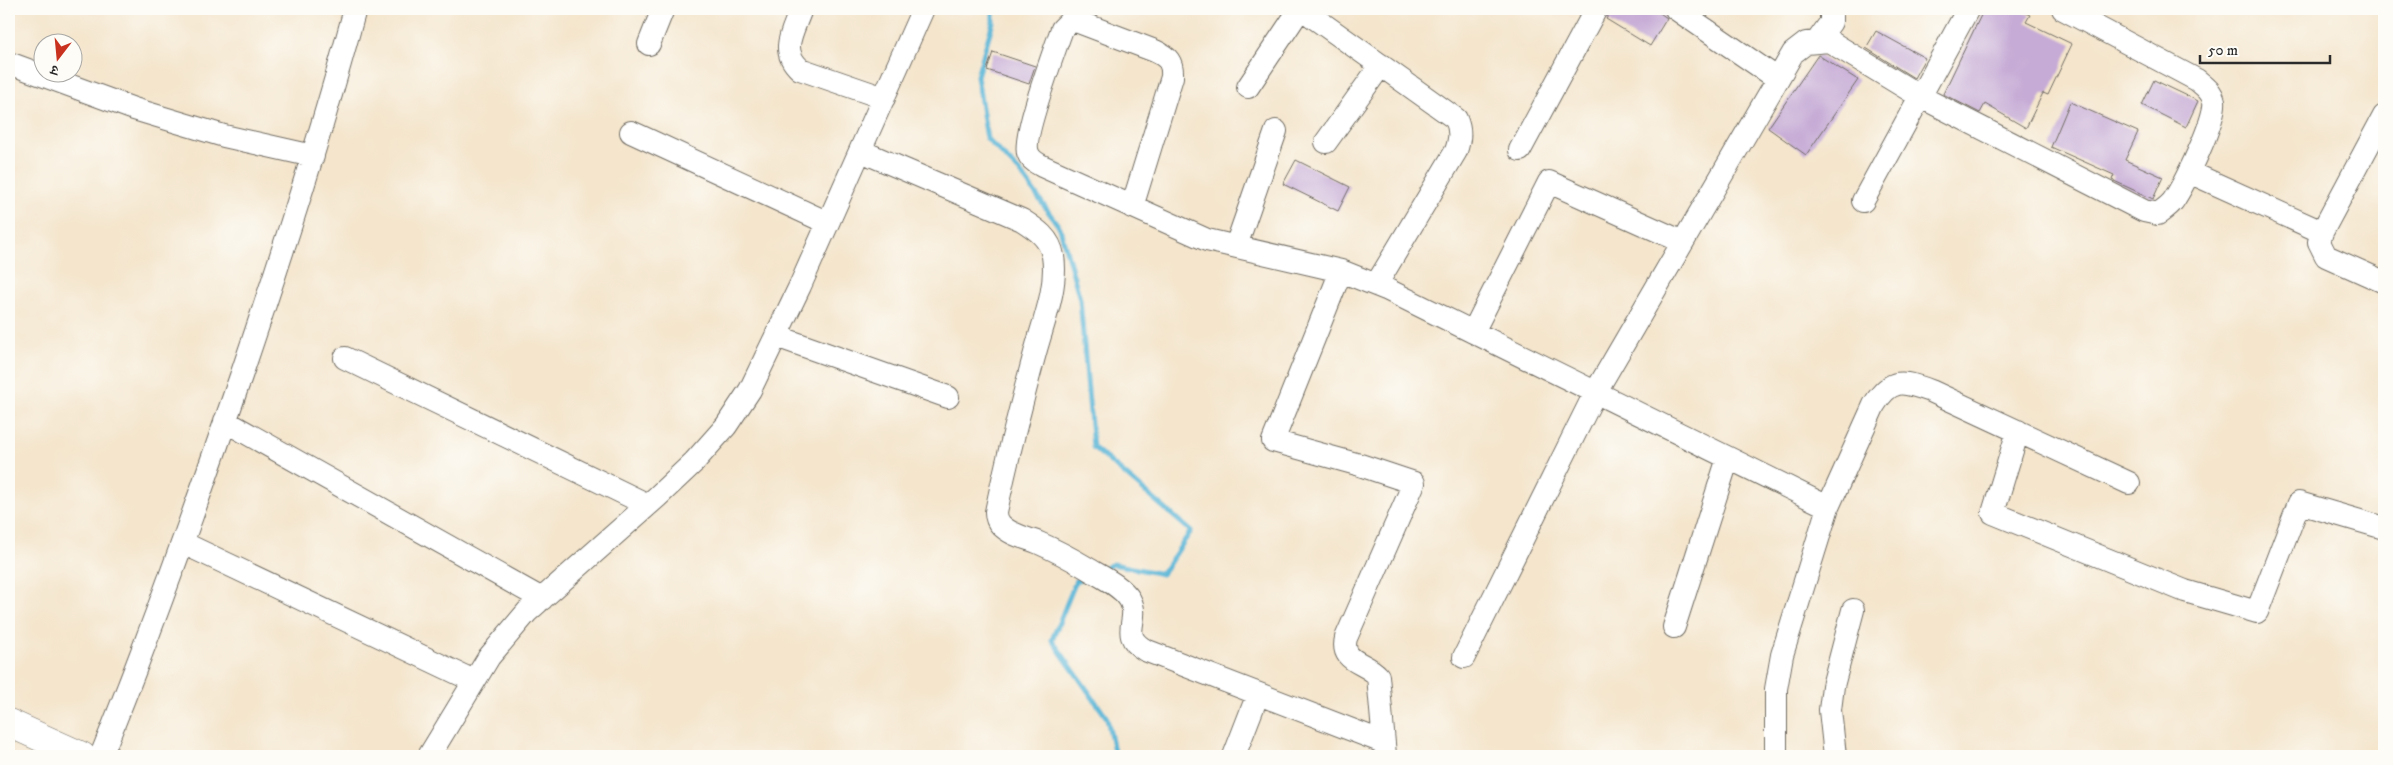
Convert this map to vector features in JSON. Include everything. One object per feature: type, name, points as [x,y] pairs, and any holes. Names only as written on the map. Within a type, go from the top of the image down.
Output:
[{"type":"main road","points":[[9,723],[82,756]]},
{"type":"street","points":[[102,756],[145,648],[183,543],[278,269],[355,9]]},
{"type":"street","points":[[649,44],[662,9]]},
{"type":"street","points":[[801,9],[788,44],[788,55],[793,63],[800,70],[884,98]]},
{"type":"street","points":[[429,756],[489,657],[527,612],[694,462],[726,426],[750,390],[861,151],[923,9]]},
{"type":"street","points":[[1248,87],[1301,9],[1456,119],[1460,139],[1456,151],[1376,285]]},
{"type":"street","points":[[1520,150],[1596,9]]},
{"type":"street","points":[[1676,9],[1778,79]]},
{"type":"street","points":[[1818,40],[1831,22],[1831,9]]},
{"type":"street","points":[[1464,657],[1595,392],[1793,53],[1806,43],[1818,40],[1830,41],[1921,97],[2144,212],[2158,214],[2172,202],[2189,172],[2214,114],[2214,100],[2208,89],[2090,15],[2063,9]]},
{"type":"street","points":[[1863,201],[1921,97],[1961,12]]},
{"type":"street","points":[[1132,207],[1172,77],[1171,62],[1167,57],[1155,51],[1076,22],[1068,22],[1062,29],[1029,133],[1028,153],[1033,160],[1042,166],[1132,207],[1207,240],[1341,270],[1376,285],[1828,507]]},
{"type":"street","points":[[9,63],[134,110],[224,136],[313,156]]},
{"type":"street","points":[[1326,142],[1381,66]]},
{"type":"street","points":[[2384,116],[2322,232],[2319,242],[2326,256],[2384,282]]},
{"type":"street","points":[[1236,246],[1276,131]]},
{"type":"street","points":[[631,132],[828,223]]},
{"type":"street","points":[[861,151],[1022,220],[1040,231],[1053,255],[1052,290],[1007,459],[996,519],[1009,531],[1084,566],[1124,592],[1129,600],[1132,613],[1131,636],[1138,646],[1258,694],[1384,749],[1378,676],[1374,671],[1351,658],[1345,653],[1343,647],[1414,483],[1360,465],[1273,441],[1341,270]]},
{"type":"street","points":[[2189,172],[2322,232]]},
{"type":"street","points":[[1472,332],[1549,182],[1682,242]]},
{"type":"street","points":[[776,336],[948,397]]},
{"type":"street","points":[[344,358],[648,505]]},
{"type":"street","points":[[1776,756],[1776,689],[1782,655],[1828,507],[1882,391],[1889,386],[1909,384],[1931,391],[2129,483]]},
{"type":"street","points":[[226,421],[542,599]]},
{"type":"street","points":[[2018,431],[1994,512],[2184,591],[2257,612],[2299,503],[2383,525]]},
{"type":"street","points":[[1674,627],[1728,458]]},
{"type":"street","points":[[183,543],[474,681]]},
{"type":"street","points":[[1835,756],[1830,710],[1833,686],[1852,610]]},
{"type":"street","points":[[1234,756],[1258,694]]},
{"type":"building","points":[[1613,9],[1654,9],[1667,18],[1650,46],[1606,19]]},
{"type":"building","points":[[1984,9],[2016,9],[2030,15],[2026,22],[2072,44],[2048,95],[2043,93],[2026,128],[1985,104],[1980,113],[1943,94]]},
{"type":"building","points":[[1876,31],[1925,58],[1914,78],[1866,48]]},
{"type":"building","points":[[993,52],[1035,66],[1029,84],[987,70]]},
{"type":"building","points":[[1818,55],[1858,80],[1806,155],[1768,128]]},
{"type":"building","points":[[2154,80],[2198,101],[2186,127],[2142,105]]},
{"type":"building","points":[[2070,102],[2138,132],[2125,160],[2163,177],[2153,199],[2112,180],[2114,175],[2051,147]]},
{"type":"building","points":[[1296,160],[1350,187],[1338,211],[1283,184]]},
{"type":"waterway","points":[[993,9],[993,22],[977,76],[987,139],[1020,172],[1060,228],[1080,299],[1093,447],[1191,531],[1162,574],[1113,564],[1103,569]]},
{"type":"waterway","points":[[1089,575],[1076,581],[1052,640],[1107,718],[1115,756]]}]
